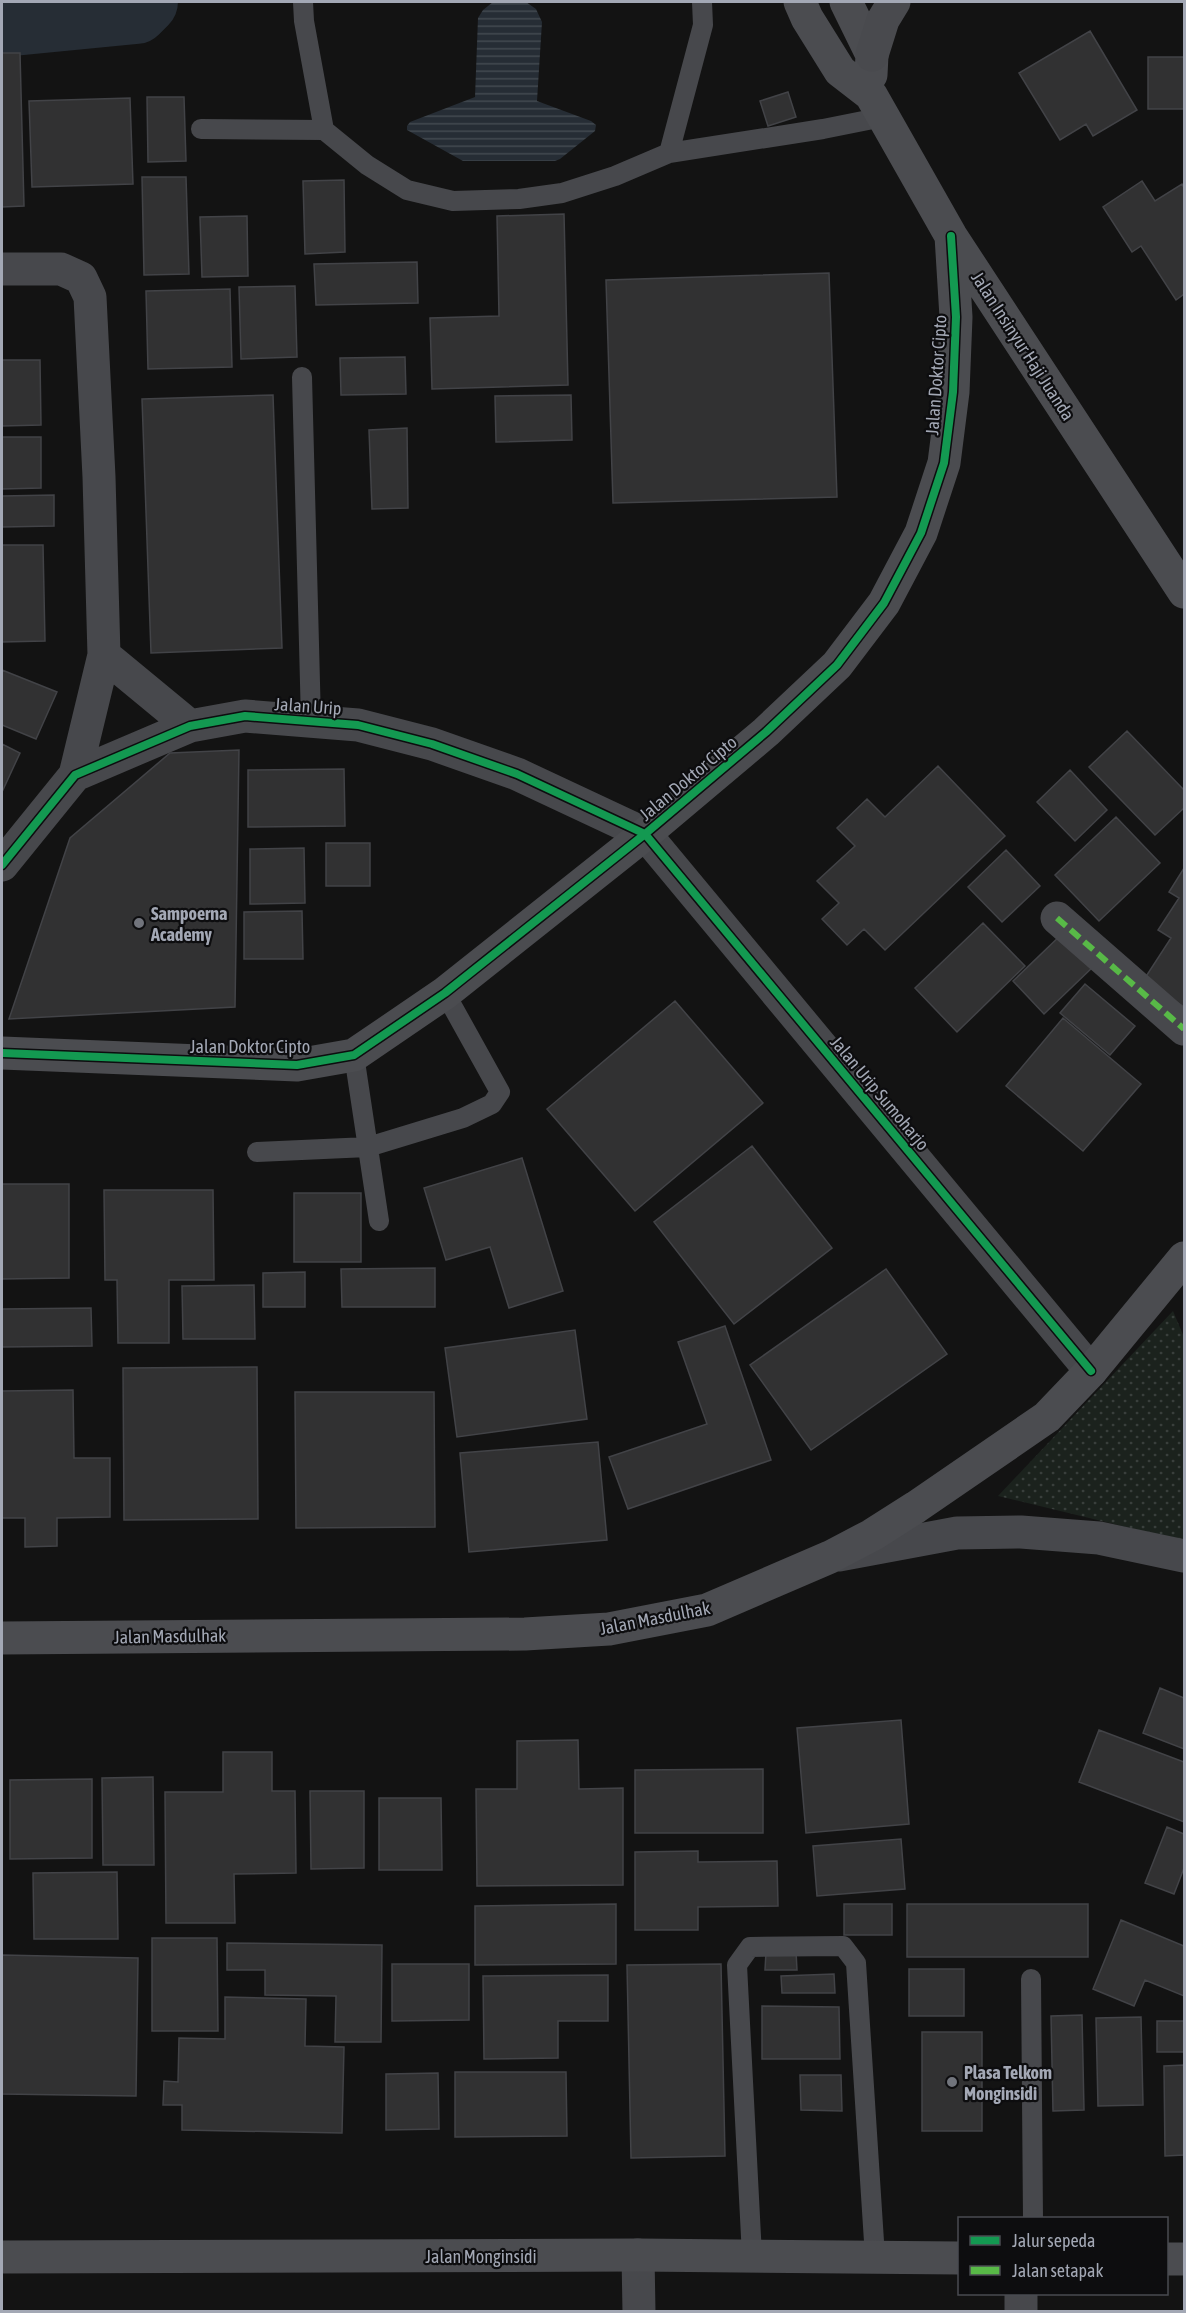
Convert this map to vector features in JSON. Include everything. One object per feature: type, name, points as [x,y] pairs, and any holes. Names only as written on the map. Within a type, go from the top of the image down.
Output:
[{"type":"main road","points":[[872,54],[883,20],[894,2]]},
{"type":"street","name":"Jalan Insinyur Haji Juanda","points":[[800,2],[807,18],[840,70],[877,106],[951,236],[1185,592]]},
{"type":"street","points":[[846,2],[872,54],[877,106]]},
{"type":"street","name":"Jalan Doktor Cipto","points":[[2,1053],[297,1065],[354,1055],[445,993],[645,834],[766,732],[837,665],[884,603],[921,533],[944,463],[953,392],[956,317],[951,236]]},
{"type":"street","points":[[2,269],[61,269],[81,279],[90,297],[99,477],[104,655],[75,775]]},
{"type":"street","points":[[104,655],[190,726]]},
{"type":"street","name":"Jalan Urip","points":[[2,865],[75,775],[190,726],[245,716],[358,725],[432,744],[517,774],[645,834]]},
{"type":"street","name":"Jalan Urip Sumoharjo","points":[[645,834],[1091,1371]]},
{"type":"street","points":[[1057,918],[1185,1029]]},
{"type":"street","name":"Jalan Masdulhak","points":[[2,1638],[525,1634],[609,1629],[707,1610],[830,1557],[872,1535],[1047,1417],[1091,1371],[1185,1258]]},
{"type":"street","points":[[830,1557],[957,1533],[1021,1532],[1099,1538],[1185,1556]]},
{"type":"street","points":[[638,2255],[639,2312]]},
{"type":"street","name":"Jalan Monginsidi","points":[[2,2257],[638,2255],[958,2258]]},
{"type":"street","points":[[1168,2259],[1185,2259]]},
{"type":"street","points":[[1021,2295],[1021,2312]]},
{"type":"lane","points":[[303,2],[304,21],[324,130]]},
{"type":"lane","points":[[669,153],[703,25],[702,2]]},
{"type":"lane","points":[[201,129],[324,130],[367,165],[407,190],[453,201],[519,199],[562,193],[615,176],[669,153],[824,129],[877,106]]},
{"type":"lane","points":[[303,377],[311,721]]},
{"type":"lane","points":[[257,1152],[368,1147],[463,1118],[492,1104],[500,1092],[445,993]]},
{"type":"lane","points":[[354,1055],[379,1221]]},
{"type":"lane","points":[[752,2256],[737,1965],[750,1947],[843,1946],[856,1963],[875,2257]]},
{"type":"lane","points":[[1031,1979],[1033,2217]]},
{"type":"shaded area","points":[[493,2],[526,2],[536,9],[542,22],[537,101],[591,121],[596,125],[595,131],[560,159],[555,161],[463,161],[407,130],[410,122],[475,97],[478,18],[483,10]]},
{"type":"shaded area","points":[[1173,1311],[1184,1337],[1184,1541],[998,1496]]},
{"type":"building","points":[[1090,31],[1137,110],[1093,136],[1086,124],[1060,140],[1019,73]]},
{"type":"building","points":[[2,53],[20,53],[24,206],[2,207]]},
{"type":"building","points":[[1148,57],[1184,57],[1184,109],[1148,109]]},
{"type":"building","points":[[788,92],[796,117],[768,126],[760,101]]},
{"type":"building","points":[[147,97],[184,97],[186,161],[148,162]]},
{"type":"building","points":[[130,98],[133,184],[32,187],[29,101]]},
{"type":"building","points":[[142,177],[186,177],[189,274],[144,275]]},
{"type":"building","points":[[344,180],[345,252],[305,254],[303,181]]},
{"type":"building","points":[[1142,181],[1155,201],[1182,184],[1184,188],[1184,294],[1176,300],[1141,246],[1132,252],[1103,207]]},
{"type":"building","points":[[564,214],[568,385],[432,389],[430,318],[499,316],[497,216]]},
{"type":"building","points":[[247,216],[248,276],[202,277],[200,217]]},
{"type":"building","points":[[417,262],[418,303],[316,305],[314,264]]},
{"type":"building","points":[[829,273],[837,497],[613,503],[606,280]]},
{"type":"building","points":[[295,286],[297,357],[241,359],[239,287]]},
{"type":"building","points":[[230,289],[232,367],[148,369],[146,291]]},
{"type":"building","points":[[405,357],[406,394],[341,395],[340,358]]},
{"type":"building","points":[[2,360],[40,360],[41,425],[2,426]]},
{"type":"building","points":[[273,395],[282,648],[151,653],[142,399]]},
{"type":"building","points":[[571,395],[572,440],[496,442],[495,396]]},
{"type":"building","points":[[407,428],[408,508],[372,509],[369,430]]},
{"type":"building","points":[[2,437],[41,437],[41,488],[2,489]]},
{"type":"building","points":[[54,495],[54,526],[2,527],[2,496]]},
{"type":"building","points":[[2,545],[43,545],[45,641],[2,642]]},
{"type":"building","points":[[2,670],[57,692],[36,739],[2,725]]},
{"type":"building","points":[[1127,731],[1184,790],[1184,808],[1155,835],[1089,767]]},
{"type":"building","points":[[2,744],[20,753],[2,792]]},
{"type":"building","name":"Sampoerna Academy","points":[[239,750],[235,1007],[9,1019],[70,838],[170,753]]},
{"type":"building","points":[[938,766],[1005,836],[885,950],[864,929],[847,945],[822,919],[839,903],[817,881],[855,846],[837,828],[867,799],[885,817]]},
{"type":"building","points":[[344,769],[345,826],[248,827],[248,770]]},
{"type":"building","points":[[1070,770],[1107,810],[1075,841],[1037,802]]},
{"type":"building","points":[[1116,817],[1160,863],[1099,921],[1055,875]]},
{"type":"building","points":[[326,843],[370,843],[370,886],[326,886]]},
{"type":"building","points":[[304,848],[305,903],[250,904],[250,849]]},
{"type":"building","points":[[1006,850],[1040,886],[1002,922],[968,887]]},
{"type":"building","points":[[1184,868],[1184,1007],[1143,981],[1171,938],[1158,930],[1179,898],[1169,892]]},
{"type":"building","points":[[302,911],[303,959],[244,959],[244,912]]},
{"type":"building","points":[[983,923],[1025,966],[957,1032],[915,988]]},
{"type":"building","points":[[1065,931],[1096,964],[1044,1014],[1013,981]]},
{"type":"building","points":[[1085,984],[1135,1026],[1110,1055],[1060,1013]]},
{"type":"building","points":[[675,1001],[763,1103],[635,1211],[547,1109]]},
{"type":"building","points":[[1063,1018],[1141,1084],[1083,1151],[1006,1086]]},
{"type":"building","points":[[752,1146],[832,1248],[734,1324],[654,1222]]},
{"type":"building","points":[[522,1158],[563,1291],[509,1308],[490,1247],[446,1260],[424,1188]]},
{"type":"building","points":[[2,1184],[69,1184],[69,1278],[2,1279]]},
{"type":"building","points":[[104,1190],[213,1190],[214,1280],[169,1280],[169,1343],[118,1343],[117,1280],[105,1280]]},
{"type":"building","points":[[294,1193],[361,1193],[361,1262],[294,1262]]},
{"type":"building","points":[[435,1268],[435,1307],[342,1307],[341,1269]]},
{"type":"building","points":[[886,1269],[947,1354],[811,1450],[750,1365]]},
{"type":"building","points":[[305,1272],[305,1307],[263,1307],[263,1273]]},
{"type":"building","points":[[254,1285],[255,1339],[183,1339],[182,1286]]},
{"type":"building","points":[[91,1308],[92,1346],[2,1347],[2,1309]]},
{"type":"building","points":[[725,1326],[771,1460],[628,1509],[609,1457],[707,1424],[678,1342]]},
{"type":"building","points":[[575,1330],[587,1419],[457,1437],[445,1348]]},
{"type":"building","points":[[257,1367],[258,1519],[124,1520],[123,1368]]},
{"type":"building","points":[[73,1390],[74,1458],[110,1458],[110,1517],[57,1518],[57,1546],[25,1547],[25,1518],[2,1518],[2,1391]]},
{"type":"building","points":[[295,1392],[434,1392],[435,1527],[296,1528]]},
{"type":"building","points":[[598,1442],[607,1540],[469,1552],[460,1453]]},
{"type":"building","points":[[1160,1688],[1184,1698],[1184,1749],[1143,1733]]},
{"type":"building","points":[[901,1720],[909,1824],[806,1833],[797,1728]]},
{"type":"building","points":[[1099,1730],[1184,1762],[1184,1822],[1079,1782]]},
{"type":"building","points":[[578,1740],[579,1789],[623,1788],[623,1885],[477,1886],[476,1789],[517,1789],[517,1741]]},
{"type":"building","points":[[223,1752],[272,1752],[272,1791],[295,1791],[296,1873],[234,1874],[235,1923],[166,1923],[165,1792],[223,1792]]},
{"type":"building","points":[[763,1769],[763,1833],[635,1833],[635,1770]]},
{"type":"building","points":[[153,1777],[154,1865],[103,1865],[102,1778]]},
{"type":"building","points":[[92,1779],[92,1858],[10,1859],[10,1780]]},
{"type":"building","points":[[310,1791],[364,1791],[364,1868],[311,1869]]},
{"type":"building","points":[[379,1798],[441,1798],[442,1870],[379,1870]]},
{"type":"building","points":[[1167,1827],[1184,1834],[1184,1868],[1174,1894],[1145,1883]]},
{"type":"building","points":[[901,1839],[905,1889],[817,1896],[813,1846]]},
{"type":"building","points":[[698,1851],[698,1862],[777,1861],[778,1906],[698,1907],[698,1930],[635,1930],[635,1852]]},
{"type":"building","points":[[117,1872],[118,1939],[34,1939],[33,1873]]},
{"type":"building","points":[[616,1904],[616,1964],[475,1965],[475,1906]]},
{"type":"building","points":[[844,1904],[892,1904],[892,1935],[844,1935]]},
{"type":"building","points":[[907,1904],[1088,1904],[1088,1957],[907,1957]]},
{"type":"building","points":[[1121,1920],[1184,1946],[1184,1996],[1145,1980],[1134,2006],[1093,1989]]},
{"type":"building","points":[[152,1938],[217,1938],[218,2031],[152,2031]]},
{"type":"building","points":[[227,1943],[382,1945],[381,2042],[335,2042],[336,1996],[265,1995],[265,1970],[227,1970]]},
{"type":"building","points":[[796,1951],[797,1970],[765,1970],[766,1952]]},
{"type":"building","points":[[2,1955],[138,1958],[136,2096],[2,2094]]},
{"type":"building","points":[[392,1964],[469,1964],[469,2020],[392,2021]]},
{"type":"building","points":[[721,1964],[725,2156],[631,2158],[627,1965]]},
{"type":"building","points":[[909,1969],[964,1969],[964,2016],[909,2016]]},
{"type":"building","points":[[834,1974],[835,1993],[782,1993],[781,1976]]},
{"type":"building","points":[[608,1975],[608,2021],[558,2021],[558,2058],[484,2059],[483,1976]]},
{"type":"building","points":[[225,1997],[306,1999],[305,2046],[344,2047],[342,2133],[182,2130],[182,2105],[163,2105],[164,2081],[178,2082],[179,2038],[225,2039]]},
{"type":"building","points":[[762,2006],[839,2007],[840,2059],[762,2059]]},
{"type":"building","points":[[1082,2015],[1084,2110],[1053,2111],[1051,2016]]},
{"type":"building","points":[[1141,2017],[1143,2105],[1098,2106],[1096,2018]]},
{"type":"building","points":[[1157,2021],[1184,2021],[1184,2052],[1157,2052]]},
{"type":"building","name":"Plasa Telkom Monginsidi","points":[[922,2032],[982,2032],[982,2131],[922,2131]]},
{"type":"building","points":[[1184,2065],[1184,2155],[1165,2156],[1164,2066]]},
{"type":"building","points":[[455,2072],[566,2072],[567,2136],[455,2137]]},
{"type":"building","points":[[438,2073],[439,2129],[386,2130],[386,2074]]},
{"type":"building","points":[[800,2075],[841,2075],[842,2111],[801,2110]]},
{"type":"waterway","points":[[2,21],[13,24],[136,12],[146,2]]},
{"type":"marked path","points":[[1057,918],[1184,1029]]},
{"type":"cycle path","points":[[2,1053],[297,1065],[354,1055],[445,993],[645,834],[766,732],[837,665],[884,603],[921,533],[944,463],[953,392],[956,317],[951,236]]},
{"type":"cycle path","points":[[2,865],[75,775],[190,726],[245,716],[358,725],[432,744],[517,774],[645,834],[1091,1371]]},
{"type":"place","name":"Sampoerna Academy","points":[[139,923]]},
{"type":"place","name":"Plasa Telkom Monginsidi","points":[[952,2082]]}]
